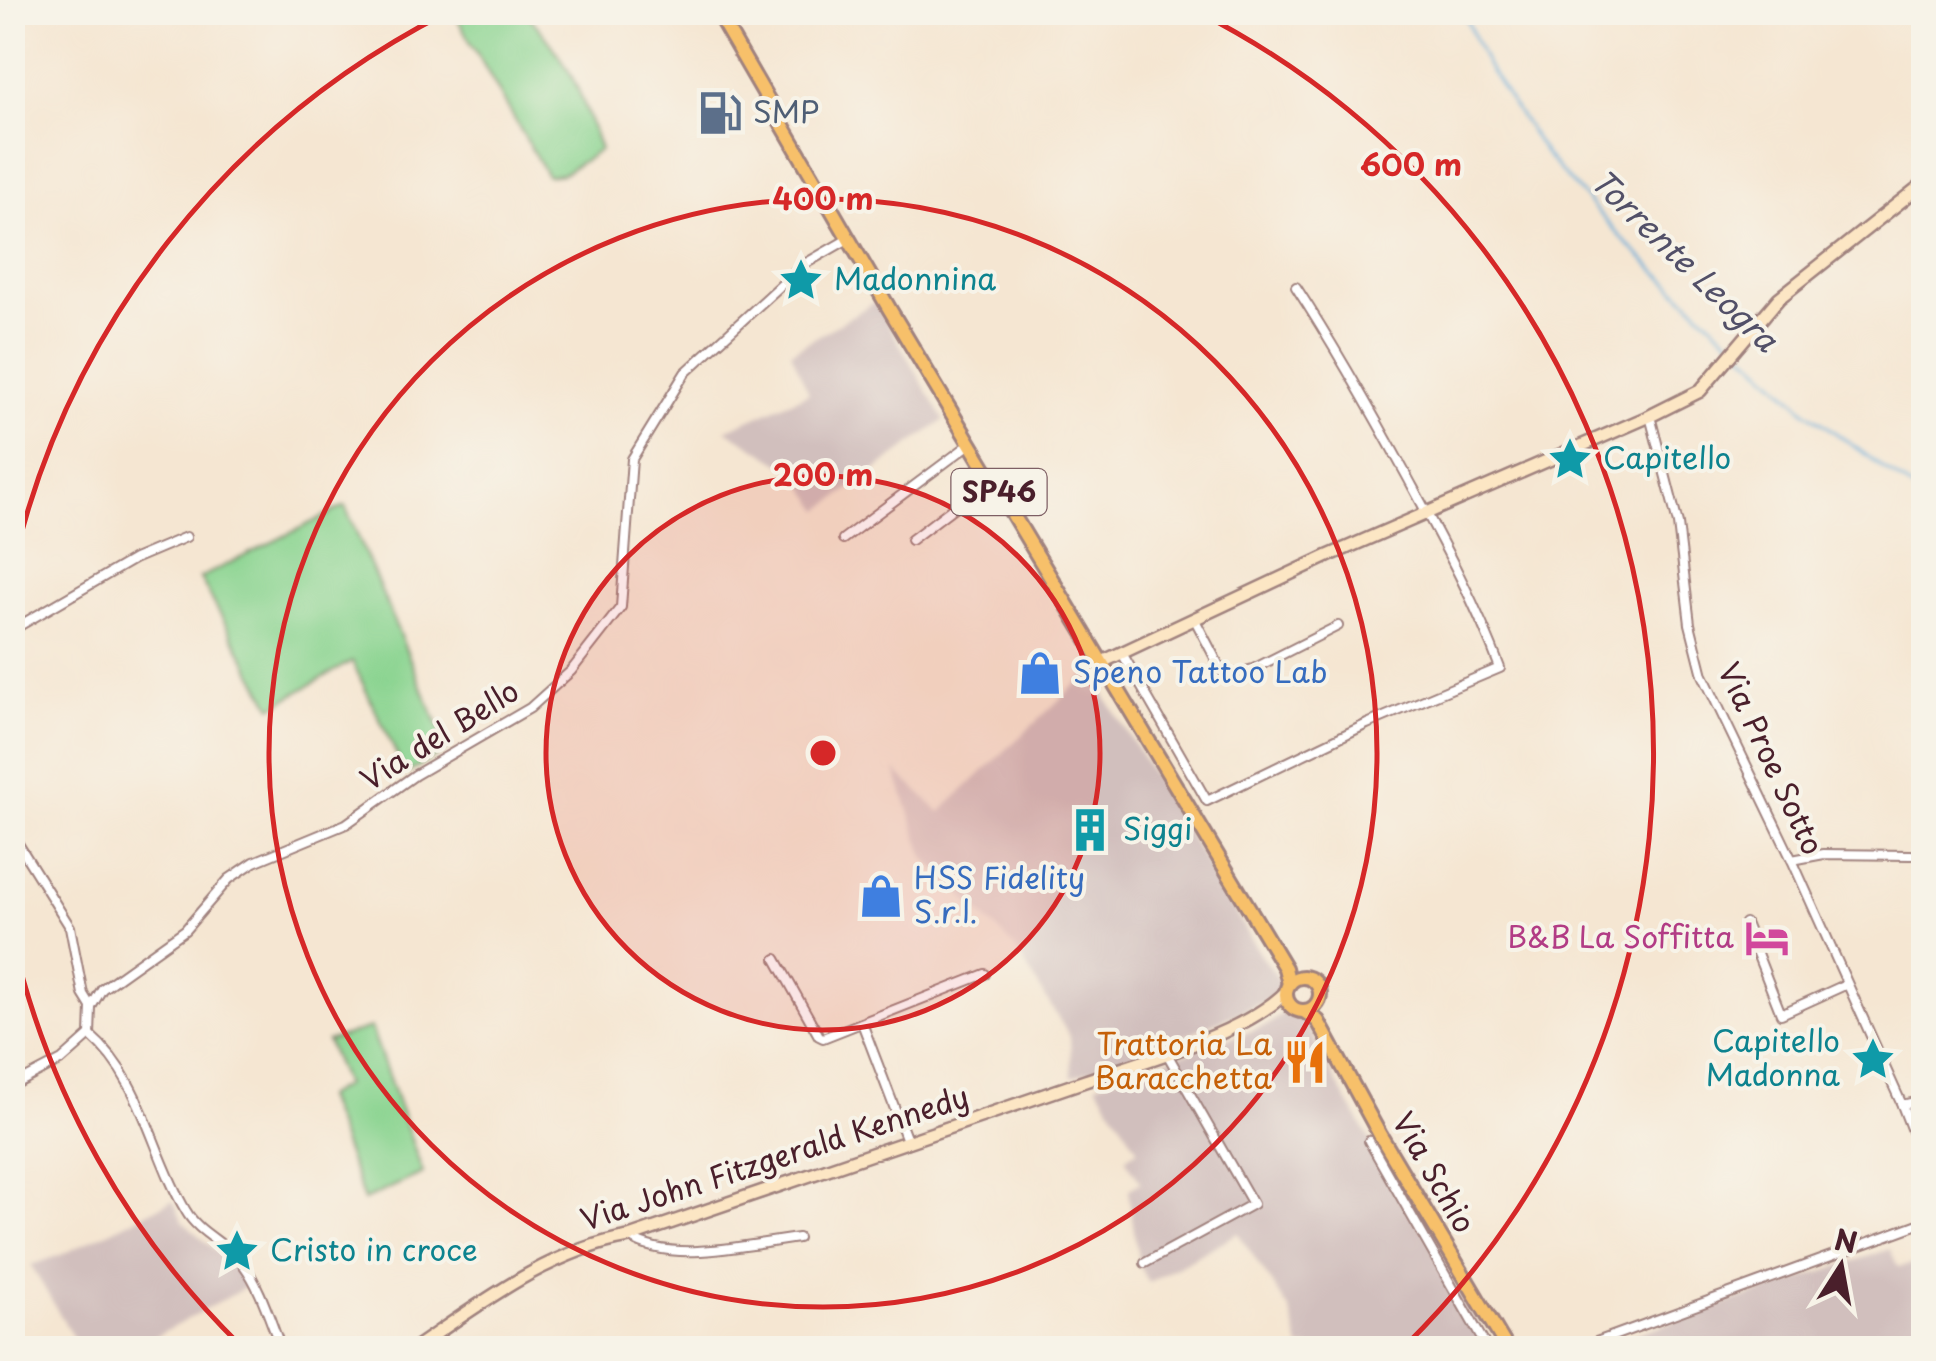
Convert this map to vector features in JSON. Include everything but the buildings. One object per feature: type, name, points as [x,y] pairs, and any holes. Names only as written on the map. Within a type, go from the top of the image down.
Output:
[{"type":"main road","name":"SP46","points":[[717,12],[1100,664],[1285,968],[1288,994]]},
{"type":"main road","points":[[1285,968],[1312,979],[1318,986],[1318,1003],[1304,1011],[1288,994],[1302,976]]},
{"type":"main road","name":"Via Schio","points":[[1318,1003],[1318,1021]]},
{"type":"main road","name":"Via Schio","points":[[1304,1011],[1318,1021],[1507,1348]]},
{"type":"street","points":[[1100,664],[1700,391],[1779,298],[1924,183]]},
{"type":"street","name":"Via del Bello","points":[[91,1007],[102,989],[185,930],[229,879],[254,862],[346,824],[414,775],[530,708],[571,671],[622,607],[632,460],[685,373],[803,265],[848,239]]},
{"type":"street","points":[[1122,653],[1207,801],[1367,724],[1500,668],[1428,514],[1341,357],[1296,287]]},
{"type":"street","name":"Via Proe Sotto","points":[[1650,416],[1678,524],[1690,624],[1702,676],[1792,860],[1924,1162]]},
{"type":"street","points":[[843,539],[970,444]]},
{"type":"street","points":[[911,540],[991,478]]},
{"type":"street","points":[[12,630],[134,559],[186,537]]},
{"type":"street","points":[[1194,618],[1225,677],[1253,669],[1338,626]]},
{"type":"street","points":[[12,834],[70,928],[83,994],[91,1007],[90,1036],[62,1060],[12,1086]]},
{"type":"street","points":[[1792,860],[1824,854],[1910,855]]},
{"type":"street","points":[[1745,923],[1781,1014],[1847,984]]},
{"type":"street","points":[[776,959],[818,1036],[823,1038],[985,974]]},
{"type":"street","name":"Via John Fitzgerald Kennedy","points":[[415,1348],[536,1271],[593,1243],[629,1237],[1166,1052],[1242,1023],[1288,994]]},
{"type":"street","points":[[862,1023],[908,1143]]},
{"type":"street","points":[[90,1036],[105,1048],[136,1099],[191,1220],[242,1262],[282,1348]]},
{"type":"street","points":[[1144,1262],[1253,1204],[1166,1052]]},
{"type":"street","points":[[1902,1105],[1924,1100]]},
{"type":"street","name":"Via Schio","points":[[1369,1140],[1488,1348]]},
{"type":"street","points":[[1580,1348],[1923,1222]]},
{"type":"street","points":[[629,1237],[639,1244],[694,1252],[798,1238]]},
{"type":"shaded area","points":[[875,302],[944,420],[821,510],[792,470],[726,430],[809,393],[791,352]]},
{"type":"shaded area","points":[[1090,671],[1262,957],[1288,991],[1173,1041],[1072,1077],[1070,1037],[1015,948],[925,858],[895,770],[940,812]]},
{"type":"shaded area","points":[[1296,1003],[1334,1078],[1492,1348],[1298,1348],[1290,1311],[1238,1233],[1148,1283],[1139,1265],[1128,1190],[1141,1182],[1125,1158],[1138,1149],[1096,1084],[1268,1025]]},
{"type":"shaded area","points":[[173,1200],[183,1222],[233,1266],[246,1287],[135,1348],[79,1348],[31,1265],[63,1254]]},
{"type":"shaded area","points":[[1890,1249],[1898,1267],[1923,1262],[1923,1348],[1594,1348]]},
{"type":"green space","points":[[454,13],[526,13],[572,77],[600,150],[562,174],[547,176]]},
{"type":"green space","points":[[345,506],[448,749],[406,774],[352,661],[272,707],[200,578]]},
{"type":"green space","points":[[371,1028],[423,1173],[364,1200],[325,1097],[345,1085],[327,1041]]},
{"type":"waterway","name":"Torrente Leogra","points":[[1463,12],[1486,64],[1546,155],[1625,242],[1735,345]]},
{"type":"waterway","name":"Torrente Leogra","points":[[1741,350],[1806,411],[1924,498]]},
{"type":"place","name":"SMP","points":[[720,113]]},
{"type":"place","name":"Madonnina","points":[[801,280]]},
{"type":"place","name":"Capitello","points":[[1570,459]]},
{"type":"place","name":"Speno Tattoo Lab","points":[[1040,673]]},
{"type":"place","name":"Siggi","points":[[1090,830]]},
{"type":"place","name":"HSS Fidelity S.r.l.","points":[[881,896]]},
{"type":"place","name":"B&B La Soffitta","points":[[1767,938]]},
{"type":"place","name":"Capitello Madonna","points":[[1873,1059]]},
{"type":"place","name":"Trattoria La Baracchetta","points":[[1305,1062]]},
{"type":"place","name":"Cristo in croce","points":[[237,1251]]}]
